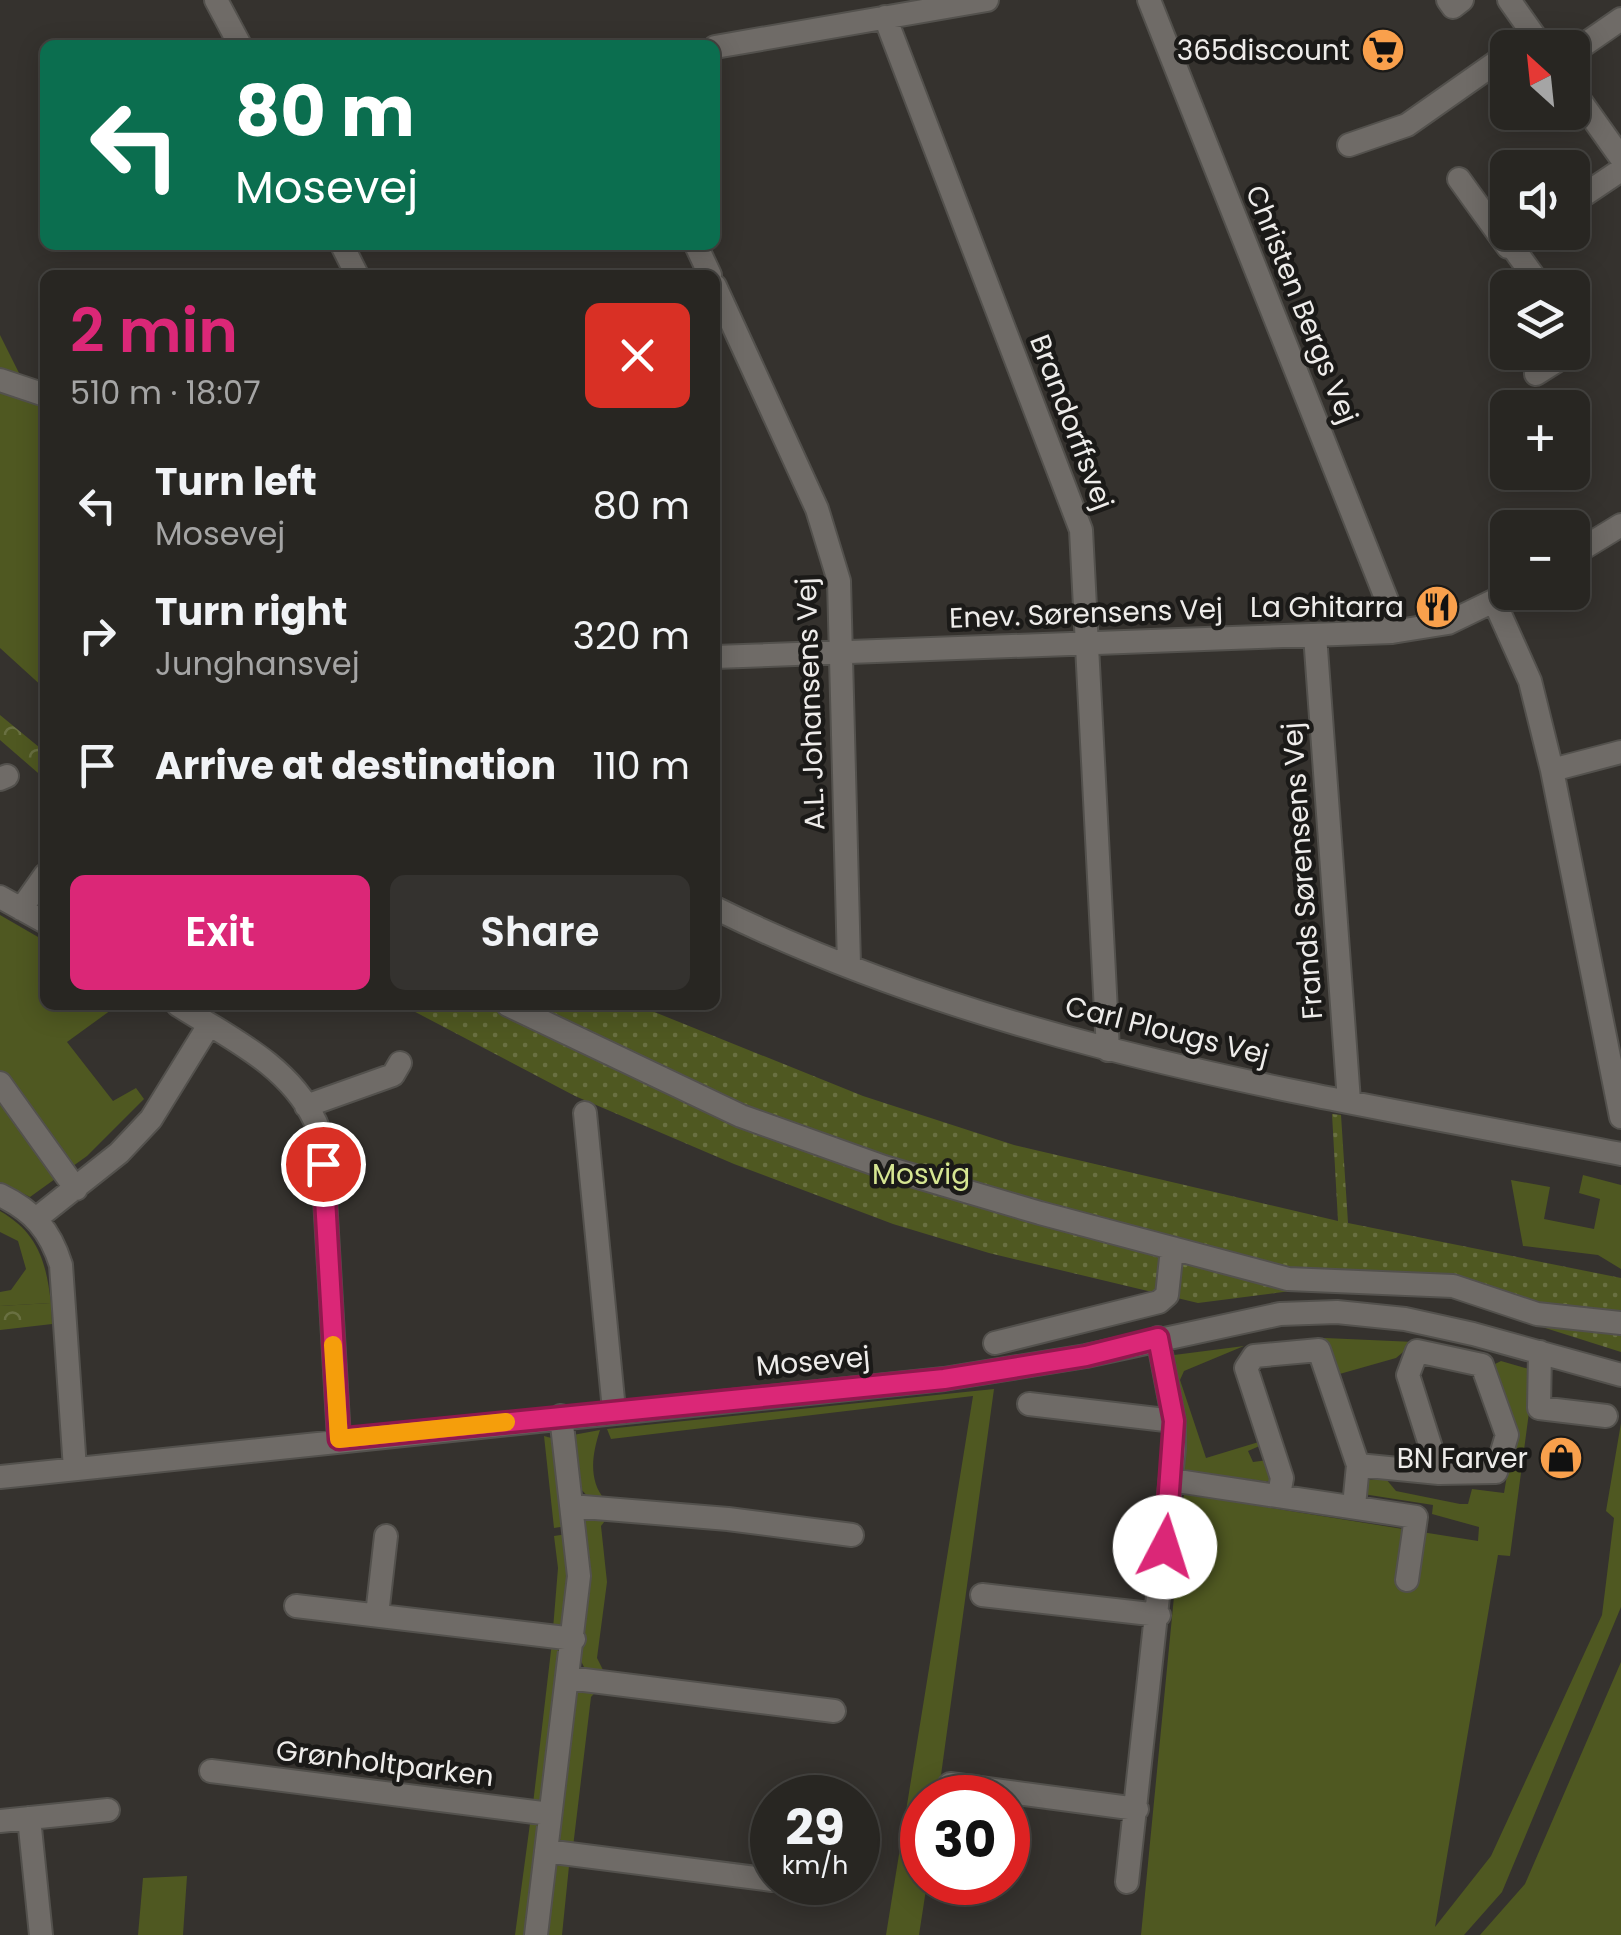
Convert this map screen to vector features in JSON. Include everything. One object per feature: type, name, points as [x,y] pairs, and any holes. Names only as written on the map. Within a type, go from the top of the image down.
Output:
[{"type":"street","points":[[216,0],[237,40]]},
{"type":"street","points":[[720,46],[987,0]]},
{"type":"street","name":"Christen Bergs Vej","points":[[1149,0],[1390,608],[1392,632]]},
{"type":"street","points":[[1448,0],[1453,7],[1462,0]]},
{"type":"street","points":[[1509,0],[1525,30]]},
{"type":"street","name":"Brandorffsvej","points":[[885,17],[1082,530],[1108,1050]]},
{"type":"street","points":[[1590,41],[1621,19]]},
{"type":"street","points":[[1348,145],[1407,125],[1490,67]]},
{"type":"street","points":[[1590,115],[1621,158]]},
{"type":"street","points":[[1590,191],[1621,170]]},
{"type":"street","points":[[1459,179],[1490,222]]},
{"type":"street","name":"A.L. Johansens Vej","points":[[720,297],[830,543],[839,581],[850,965]]},
{"type":"street","points":[[1536,374],[1543,370]]},
{"type":"street","points":[[0,380],[40,393]]},
{"type":"street","points":[[1590,544],[1621,525]]},
{"type":"street","name":"Enev. Sørensens Vej","points":[[720,658],[1392,632],[1448,622],[1490,604]]},
{"type":"street","points":[[1508,610],[1552,770],[1621,1117]]},
{"type":"street","name":"Frands Sørensens Vej","points":[[1315,635],[1349,1102]]},
{"type":"street","points":[[1552,770],[1621,752]]},
{"type":"street","points":[[21,909],[40,882]]},
{"type":"street","points":[[0,897],[40,919]]},
{"type":"street","name":"Carl Plougs Vej","points":[[720,910],[787,944],[967,1007],[1108,1050],[1349,1102],[1621,1154]]},
{"type":"street","points":[[186,1010],[271,1065],[316,1121],[323,1164],[339,1439]]},
{"type":"street","points":[[518,1010],[741,1116],[884,1167],[1288,1279],[1452,1286],[1537,1314],[1621,1323]]},
{"type":"street","points":[[37,1218],[76,1189],[152,1119],[209,1024]]},
{"type":"street","points":[[306,1106],[393,1075],[400,1062]]},
{"type":"street","points":[[0,1082],[76,1189]]},
{"type":"street","points":[[585,1112],[614,1410]]},
{"type":"street","points":[[0,1195],[37,1218],[53,1240],[62,1264],[75,1470]]},
{"type":"street","points":[[996,1343],[1159,1302],[1167,1295],[1172,1248]]},
{"type":"street","name":"Mosevej","points":[[0,1477],[614,1410],[944,1379],[1086,1356],[1280,1314],[1337,1312],[1405,1319],[1621,1375]]},
{"type":"street","points":[[1127,1882],[1171,1480],[1174,1421],[1158,1338]]},
{"type":"street","points":[[1279,1495],[1282,1478],[1246,1368],[1254,1356],[1320,1350],[1358,1466],[1354,1506]]},
{"type":"street","points":[[1358,1466],[1439,1473],[1496,1472],[1508,1435],[1482,1366],[1417,1351],[1408,1375],[1439,1473]]},
{"type":"street","points":[[1540,1352],[1539,1408],[1606,1416]]},
{"type":"street","points":[[1029,1404],[1174,1421]]},
{"type":"street","points":[[536,1935],[574,1639],[578,1576],[561,1416]]},
{"type":"street","points":[[1171,1480],[1416,1517],[1407,1580]]},
{"type":"street","points":[[571,1506],[728,1518],[852,1536]]},
{"type":"street","points":[[377,1615],[386,1536]]},
{"type":"street","points":[[982,1595],[1159,1615]]},
{"type":"street","points":[[296,1606],[574,1639]]},
{"type":"street","points":[[568,1678],[834,1711]]},
{"type":"street","name":"Grønholtparken","points":[[211,1772],[550,1814]]},
{"type":"street","points":[[1030,1795],[1137,1809]]},
{"type":"street","points":[[0,1821],[108,1810]]},
{"type":"street","points":[[29,1818],[41,1935]]},
{"type":"street","points":[[546,1851],[750,1877]]},
{"type":"green space","points":[[0,335],[33,401],[40,398],[40,684],[0,648]]},
{"type":"green space","points":[[0,715],[40,748],[40,775],[0,740]]},
{"type":"green space","points":[[0,915],[40,938],[40,1010],[111,1010],[67,1042],[113,1101],[136,1088],[144,1099],[87,1156],[30,1197],[0,1182]]},
{"type":"green space","name":"Mosvig","points":[[412,1010],[649,1010],[863,1096],[1014,1145],[1338,1221],[1332,1114],[1341,1115],[1348,1223],[1621,1278],[1621,1352],[1438,1294],[1298,1290],[1198,1303],[989,1253],[893,1224],[734,1164],[575,1096]]},
{"type":"green space","points":[[1583,1175],[1621,1185],[1621,1269],[1598,1255],[1523,1246],[1511,1180],[1550,1187],[1544,1219],[1594,1229],[1600,1199],[1579,1193]]},
{"type":"green space","points":[[0,1211],[32,1239],[46,1274],[51,1303],[0,1306],[0,1292],[11,1290],[26,1269],[18,1241],[0,1232]]},
{"type":"green space","points":[[51,1303],[52,1324],[0,1330],[0,1306]]},
{"type":"green space","points":[[1319,1339],[1415,1342],[1396,1358],[1336,1375]]},
{"type":"green space","points":[[1244,1346],[1184,1371],[1180,1380],[1206,1458],[1262,1441],[1264,1444],[1248,1451],[1253,1462],[1268,1460],[1271,1482],[1180,1470],[1171,1362],[1174,1355]]},
{"type":"green space","points":[[1501,1361],[1529,1369],[1533,1382],[1510,1556],[1498,1555],[1435,1927],[1491,1856],[1602,1615],[1614,1518],[1606,1511],[1621,1423],[1621,1607],[1502,1892],[1464,1935],[1141,1935],[1184,1494],[1478,1541],[1479,1527],[1432,1514],[1433,1505],[1363,1494],[1364,1480],[1386,1479],[1396,1491],[1460,1504],[1468,1504],[1472,1489],[1504,1493],[1514,1434],[1495,1364]]},
{"type":"green space","points":[[994,1389],[941,1775],[912,1775],[973,1396],[611,1439],[607,1429]]},
{"type":"green space","points":[[600,1430],[593,1466],[596,1484],[605,1500],[591,1500],[579,1487],[573,1435]]},
{"type":"green space","points":[[544,1436],[555,1439],[567,1526],[554,1528]]},
{"type":"green space","points":[[588,1517],[608,1517],[601,1526],[607,1582],[597,1658],[605,1674],[587,1673],[580,1659],[582,1524]]},
{"type":"green space","points":[[567,1534],[566,1620],[553,1629],[558,1568],[554,1536]]},
{"type":"green space","points":[[552,1642],[562,1655],[546,1795],[533,1804]]},
{"type":"green space","points":[[1621,1662],[1621,1935],[1480,1935],[1525,1884]]},
{"type":"green space","points":[[586,1686],[598,1689],[591,1697],[573,1847],[567,1847],[557,1836],[574,1695]]},
{"type":"green space","points":[[531,1816],[540,1828],[528,1935],[515,1935]]},
{"type":"green space","points":[[900,1848],[900,1905],[924,1905],[919,1935],[886,1935]]},
{"type":"green space","points":[[565,1863],[569,1866],[562,1935],[545,1935],[554,1867]]},
{"type":"green space","points":[[187,1876],[183,1935],[138,1935],[143,1878]]},
{"type":"slow traffic","points":[[333,1345],[339,1439],[506,1422]]},
{"type":"place","name":"365discount","points":[[1383,50]]},
{"type":"place","name":"La Ghitarra","points":[[1437,607]]},
{"type":"place","name":"BN Farver","points":[[1561,1458]]},
{"type":"route","points":[[323,1164],[339,1439],[944,1379],[1086,1356],[1158,1338],[1174,1421],[1165,1547]]}]
